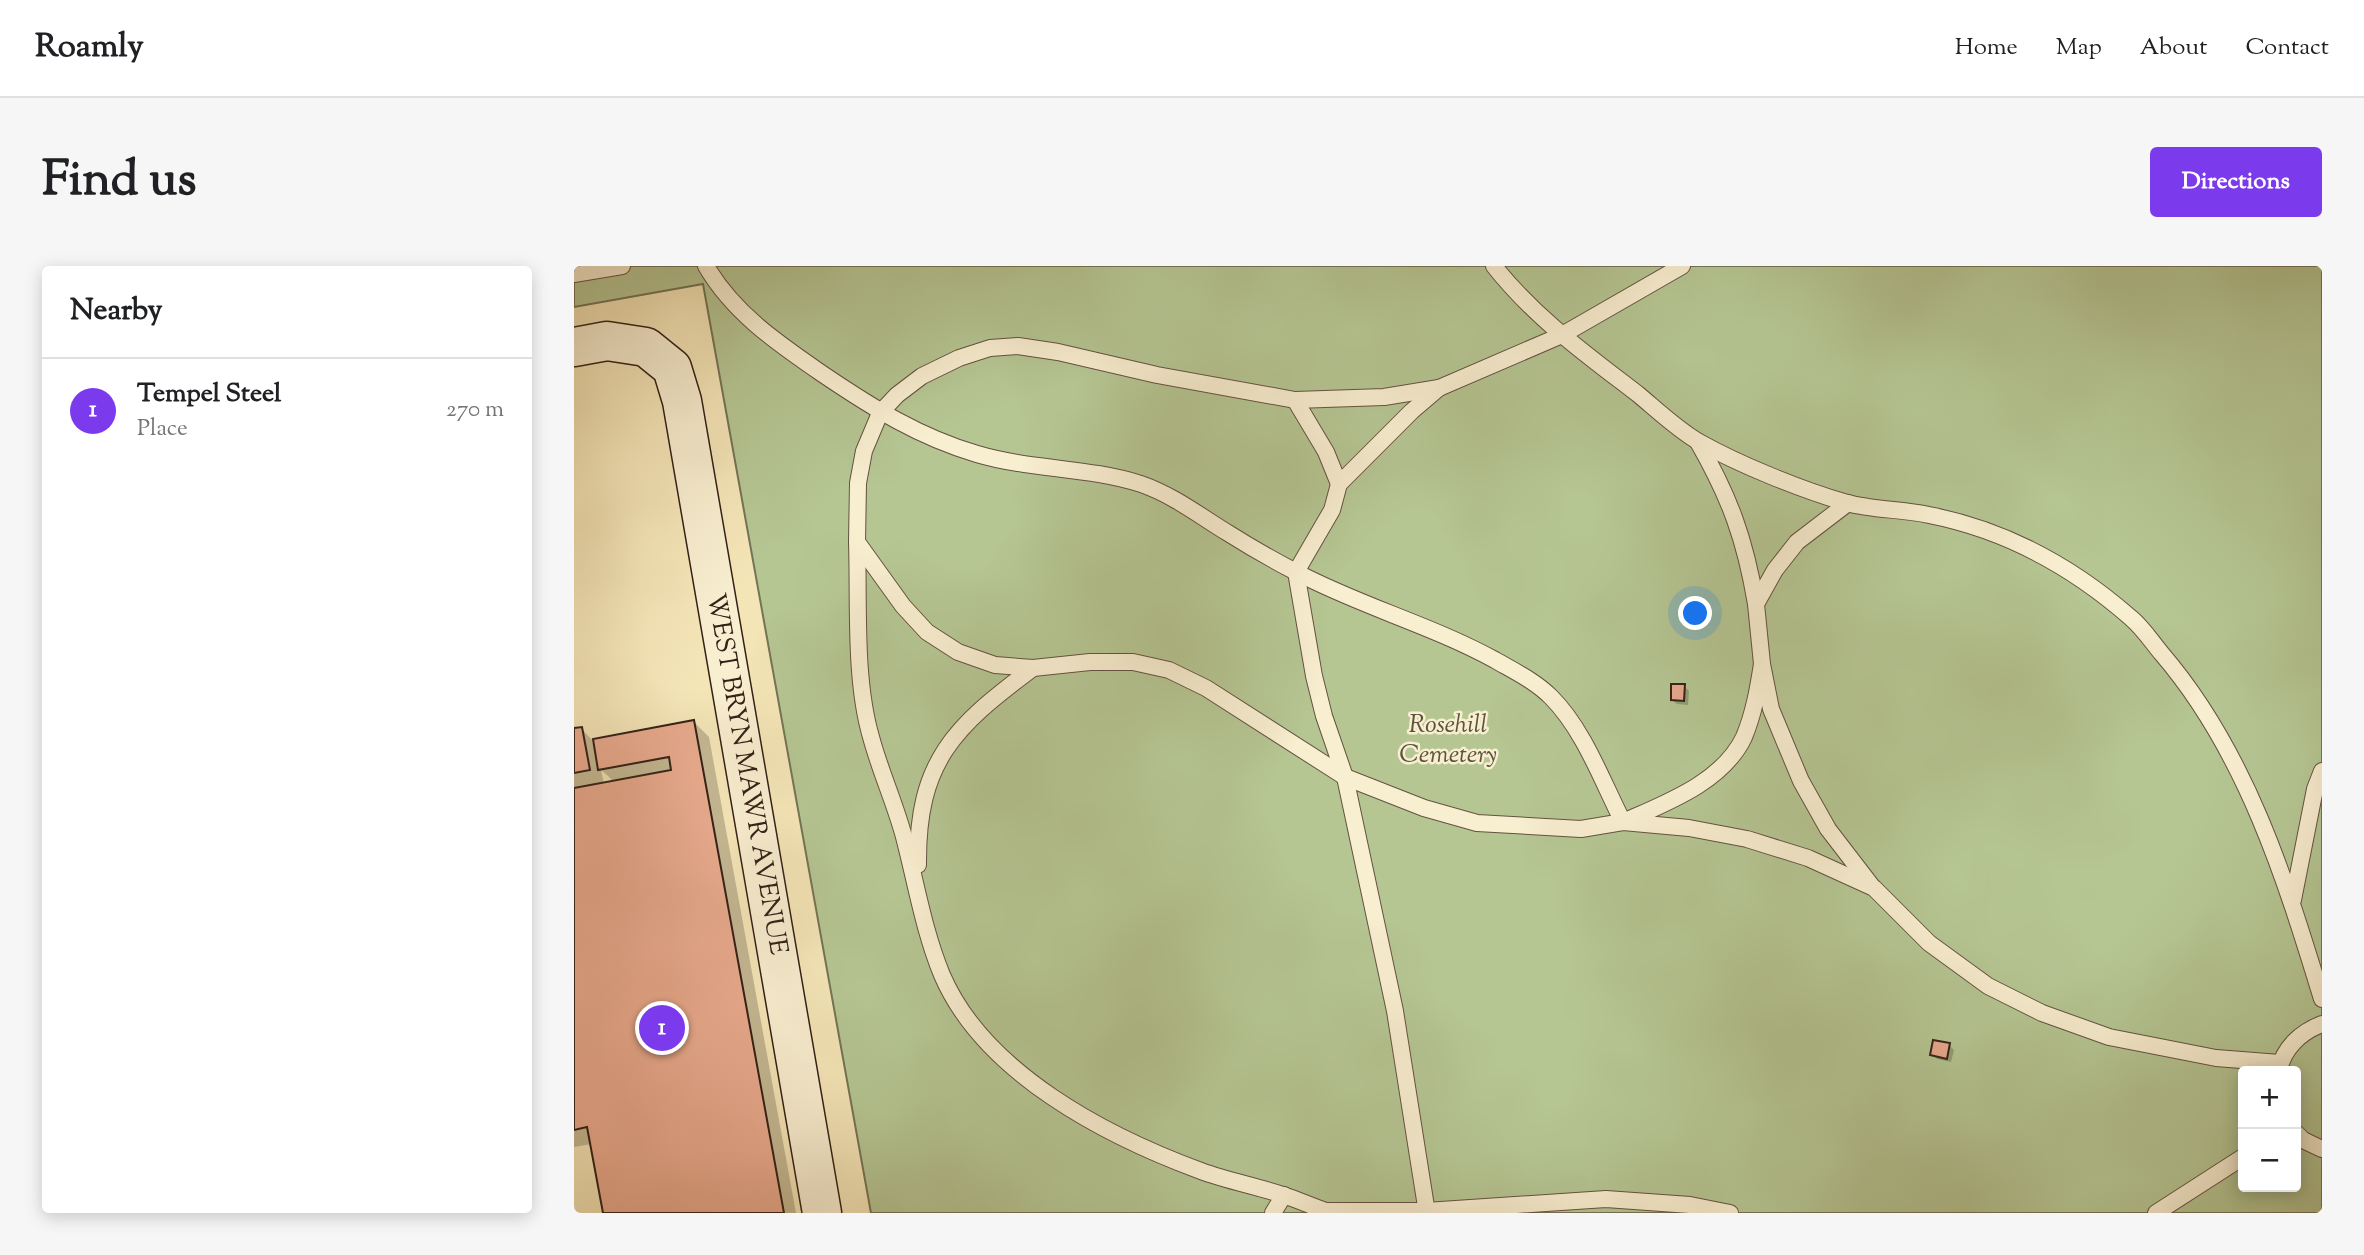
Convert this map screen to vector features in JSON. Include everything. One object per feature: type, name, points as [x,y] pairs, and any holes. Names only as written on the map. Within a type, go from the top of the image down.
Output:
[{"type":"street","name":"WEST BRYN MAWR AVENUE","points":[[574,347],[607,341],[646,347],[672,368],[682,401],[822,1213]]},
{"type":"lane","points":[[574,274],[622,266]]},
{"type":"lane","points":[[706,266],[714,281],[738,310],[769,337],[880,413],[923,434],[976,454],[1027,466],[1104,474],[1143,485],[1175,499],[1296,572],[1328,588],[1432,629],[1478,650],[1524,676],[1550,696],[1566,716],[1586,748],[1623,822]]},
{"type":"lane","points":[[1494,266],[1518,296],[1562,335],[1698,442],[1779,479],[1848,503],[1929,515],[1991,531],[2037,553],[2086,582],[2134,620],[2181,676],[2219,732],[2255,806],[2292,902],[2322,999]]},
{"type":"lane","points":[[1682,266],[1562,335],[1440,388],[1384,397],[1295,400],[1234,391],[1058,352],[1018,346],[980,351],[922,376],[897,395],[880,413],[864,452],[858,483],[857,542],[863,696],[871,736],[896,806],[928,931],[943,976],[968,1018],[1006,1061],[1052,1098],[1143,1148],[1203,1172],[1284,1195],[1330,1212],[1426,1212],[1606,1199],[1690,1205],[1730,1213]]},
{"type":"lane","points":[[1426,1212],[1395,1011],[1346,777],[1324,716],[1314,676],[1296,572],[1332,510],[1339,484],[1404,418],[1440,388]]},
{"type":"lane","points":[[1295,400],[1326,452],[1339,484]]},
{"type":"lane","points":[[1698,442],[1720,480],[1736,518],[1750,566],[1762,664],[1771,709],[1801,781],[1828,829],[1874,888],[1929,943],[1988,986],[2042,1013],[2109,1037],[2272,1066]]},
{"type":"lane","points":[[1756,604],[1774,570],[1797,542],[1848,503]]},
{"type":"lane","points":[[857,542],[926,632],[958,652],[995,665],[1033,668],[1090,662],[1133,662],[1169,670],[1206,688],[1346,777],[1424,808],[1477,823],[1581,829],[1623,822],[1689,828],[1747,839],[1808,858],[1874,888]]},
{"type":"lane","points":[[1623,822],[1688,792],[1724,765],[1742,740],[1751,719],[1762,664]]},
{"type":"lane","points":[[918,892],[918,831],[923,795],[937,761],[965,723],[995,696],[1033,668]]},
{"type":"lane","points":[[2292,902],[2312,800],[2322,771]]},
{"type":"lane","points":[[2280,1066],[2291,1044],[2308,1030],[2322,1024]]},
{"type":"lane","points":[[2301,1138],[2322,1149]]},
{"type":"lane","points":[[2156,1213],[2238,1160]]},
{"type":"lane","points":[[1273,1213],[1284,1195]]},
{"type":"green space","name":"Rosehill Cemetery","points":[[574,266],[2322,266],[2322,1213],[871,1213],[703,284],[574,307]]},
{"type":"building","points":[[1671,684],[1685,684],[1684,701],[1671,700]]},
{"type":"building","points":[[694,720],[784,1213],[603,1213],[587,1127],[574,1130],[574,788],[671,770],[669,757],[598,770],[593,739]]},
{"type":"building","points":[[582,727],[590,770],[574,773],[574,728]]},
{"type":"building","points":[[1933,1040],[1950,1043],[1947,1059],[1930,1055]]},
{"type":"place","name":"Tempel Steel","points":[[662,1028]]}]
